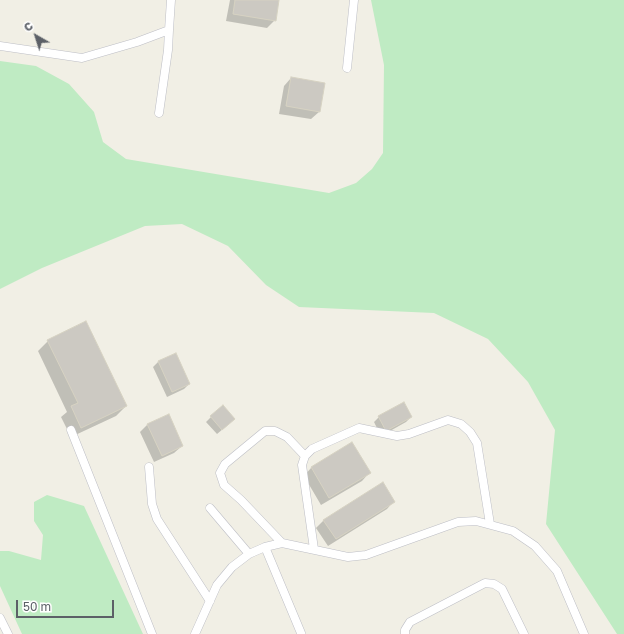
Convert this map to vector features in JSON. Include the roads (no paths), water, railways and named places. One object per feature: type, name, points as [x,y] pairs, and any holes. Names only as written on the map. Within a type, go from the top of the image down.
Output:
[{"type":"lane","points":[[159,113],[168,50],[171,0]]},
{"type":"lane","points":[[347,68],[354,0]]},
{"type":"lane","points":[[0,46],[82,58],[137,42],[169,30]]},
{"type":"lane","points":[[314,549],[302,465],[305,456],[312,449],[359,428],[397,436],[410,434],[448,420],[461,424],[470,432],[476,443],[490,524]]},
{"type":"lane","points":[[71,430],[152,634]]},
{"type":"lane","points":[[282,543],[241,500],[224,485],[220,473],[225,464],[265,431],[275,431],[286,437],[305,456]]},
{"type":"lane","points":[[149,467],[152,504],[157,519],[210,601]]},
{"type":"lane","points":[[210,508],[249,554]]},
{"type":"lane","points":[[195,634],[217,585],[232,566],[249,554],[265,547],[282,543],[348,557],[366,555],[458,522],[476,520],[513,531],[535,546],[557,571],[584,634]]},
{"type":"lane","points":[[265,547],[301,633]]},
{"type":"lane","points":[[405,634],[405,630],[410,622],[485,583],[494,584],[502,589],[524,634]]},
{"type":"lane","points":[[0,618],[8,634]]}]
